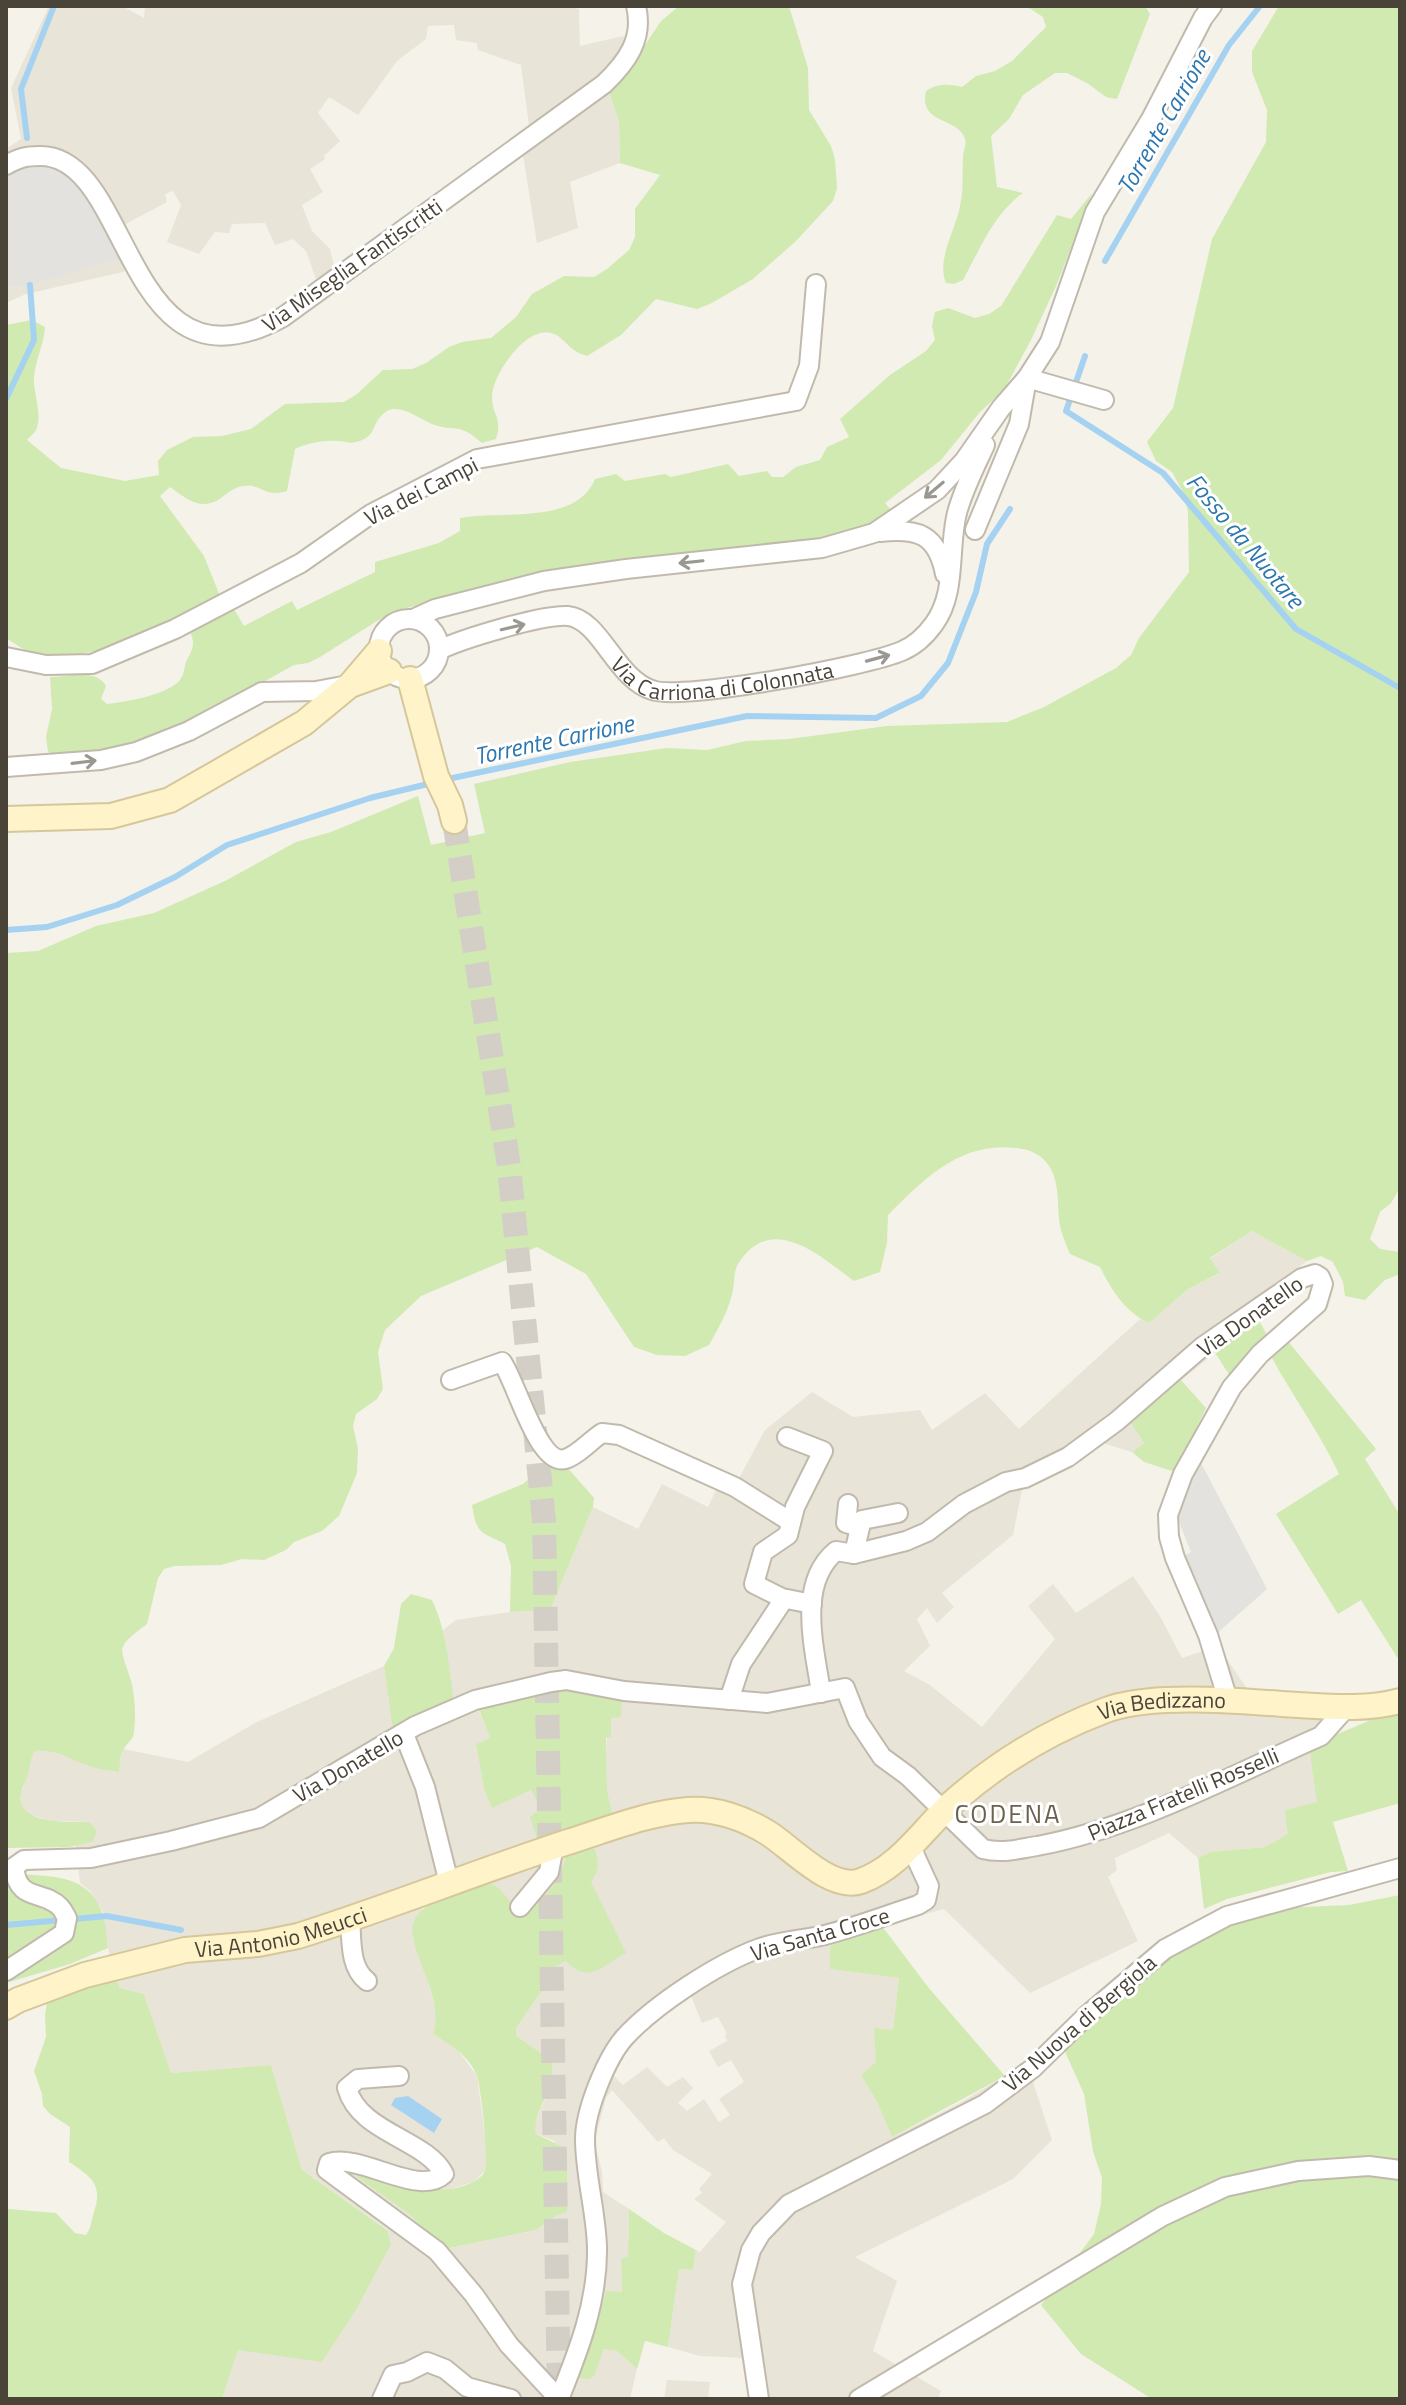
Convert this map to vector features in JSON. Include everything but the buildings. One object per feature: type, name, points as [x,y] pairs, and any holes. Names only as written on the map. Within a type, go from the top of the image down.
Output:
[{"type":"street","name":"Via Miseglia Fantiscritti","points":[[6,165],[21,156],[63,159],[75,167],[91,186],[158,303],[178,321],[204,333],[231,336],[258,331],[283,317],[604,84],[627,60],[635,44],[639,19],[636,6]]},
{"type":"street","name":"Via Carriona di Colonnata","points":[[874,533],[937,490],[964,461],[1001,408],[1027,378],[1050,342],[1095,212],[1120,175],[1212,6]]},
{"type":"street","name":"Via dei Campi","points":[[6,657],[46,665],[92,664],[175,629],[301,563],[371,514],[477,459],[796,401],[809,366],[816,284]]},
{"type":"street","points":[[975,530],[1019,424],[1027,378],[1104,400]]},
{"type":"street","name":"Via Carriona di Colonnata","points":[[6,819],[111,816],[170,800],[304,723],[350,685],[401,669],[433,667],[439,650],[472,637],[553,617],[569,616],[584,622],[640,685],[653,691],[692,693],[859,663],[902,651],[917,642],[936,622],[944,606],[957,514],[1001,408]]},
{"type":"street","name":"Via Carriona di Colonnata","points":[[401,669],[380,643],[388,627],[435,609],[544,581],[822,548],[874,533],[903,530],[921,534],[935,544],[942,558],[948,588]]},
{"type":"street","points":[[413,619],[429,626],[438,641],[439,650]]},
{"type":"street","points":[[401,669],[451,772],[452,813]]},
{"type":"street","points":[[6,767],[101,760],[136,752],[189,731],[262,692],[316,691],[350,685]]},
{"type":"street","name":"Via Donatello","points":[[854,1554],[927,1532],[964,1504],[1006,1482],[1025,1478],[1068,1457],[1117,1421],[1202,1347],[1302,1278],[1315,1274],[1323,1284],[1317,1304],[1260,1354],[1232,1387],[1183,1474],[1168,1515],[1169,1537],[1175,1558],[1208,1635],[1228,1700]]},
{"type":"street","points":[[451,1380],[497,1361],[502,1362],[509,1371],[531,1425],[550,1456],[568,1459],[602,1433],[619,1435],[735,1487],[791,1522]]},
{"type":"street","points":[[787,1437],[823,1451],[795,1507],[788,1535],[763,1552],[754,1584],[784,1599],[812,1604]]},
{"type":"street","points":[[848,1504],[846,1523],[860,1527]]},
{"type":"street","points":[[821,1693],[812,1595],[824,1561],[836,1551],[854,1554],[862,1520],[898,1513]]},
{"type":"street","points":[[729,1700],[741,1664],[784,1599]]},
{"type":"street","name":"Via Donatello","points":[[6,1971],[64,1933],[67,1918],[59,1905],[29,1894],[15,1881],[14,1867],[24,1860],[91,1858],[259,1818],[415,1726],[475,1700],[566,1680],[624,1691],[778,1703],[845,1688]]},
{"type":"street","name":"Piazza Fratelli Rosselli","points":[[845,1688],[858,1721],[882,1757],[947,1808],[983,1849],[998,1853],[1072,1840],[1122,1824],[1321,1736],[1345,1709]]},
{"type":"street","name":"Via Bedizzano","points":[[947,1808],[1002,1764],[1037,1742],[1110,1708],[1145,1701],[1196,1698],[1345,1709],[1400,1701]]},
{"type":"street","points":[[404,1734],[425,1787],[449,1883]]},
{"type":"street","name":"Via Antonio Meucci","points":[[6,2007],[85,1975],[185,1950],[258,1944],[298,1936],[554,1846],[663,1813],[706,1810],[742,1820],[768,1833],[809,1864],[836,1879],[849,1882],[861,1881],[911,1847],[947,1808]]},
{"type":"street","points":[[520,1907],[549,1872],[554,1846]]},
{"type":"street","name":"Via Santa Croce","points":[[399,2076],[358,2079],[347,2088],[350,2100],[401,2141],[427,2155],[444,2174],[421,2183],[375,2168],[336,2160],[329,2163],[327,2170],[437,2251],[509,2345],[559,2399],[576,2360],[592,2304],[597,2248],[585,2141],[586,2123],[614,2054],[639,2023],[708,1973],[761,1948],[826,1935],[926,1900],[929,1886],[911,1847]]},
{"type":"street","name":"Via Nuova di Bergiola","points":[[759,2399],[742,2284],[751,2250],[761,2233],[789,2204],[985,2104],[1033,2068],[1085,2017],[1165,1949],[1227,1916],[1400,1868]]},
{"type":"street","points":[[350,1920],[354,1963],[360,1976],[367,1981]]},
{"type":"street","points":[[859,2399],[1163,2216],[1225,2187],[1298,2171],[1369,2166],[1400,2170]]},
{"type":"street","points":[[382,2399],[393,2375],[427,2362],[445,2369],[467,2387],[511,2399]]},
{"type":"shaded area","points":[[49,6],[122,6],[144,18],[145,6],[565,6],[579,9],[580,46],[623,36],[640,55],[625,75],[608,89],[619,122],[620,163],[570,182],[578,228],[537,243],[523,155],[529,126],[521,65],[478,50],[477,43],[456,40],[454,25],[428,26],[426,39],[397,61],[358,115],[329,97],[318,113],[340,141],[324,156],[325,159],[310,169],[323,192],[302,205],[312,231],[330,249],[335,270],[316,279],[306,251],[293,239],[275,245],[265,223],[232,224],[229,233],[215,232],[199,254],[167,242],[181,205],[173,191],[165,194],[167,202],[124,225],[139,261],[123,272],[26,294],[6,303],[6,149],[21,139],[11,88]]},
{"type":"shaded area","points":[[41,163],[71,174],[125,262],[115,259],[27,286],[6,286],[6,177],[27,165]]},
{"type":"shaded area","points":[[1252,1231],[1307,1261],[1281,1280],[1287,1294],[1131,1421],[1144,1443],[1132,1452],[1102,1443],[1049,1478],[1022,1490],[1013,1535],[942,1593],[954,1607],[937,1623],[927,1608],[917,1619],[930,1646],[904,1671],[930,1685],[982,1727],[1055,1639],[1028,1606],[1053,1584],[1076,1613],[1133,1576],[1160,1616],[1182,1658],[1218,1646],[1250,1693],[1314,1696],[1328,1738],[1317,1802],[1286,1810],[1289,1834],[1265,1847],[1210,1852],[1198,1858],[1169,1833],[1115,1858],[1117,1870],[1108,1877],[1138,1941],[1030,1993],[944,1909],[835,1939],[830,1947],[830,1969],[899,1978],[893,2031],[876,2063],[861,2075],[892,2137],[958,2104],[1021,2063],[1033,2082],[1052,2140],[1013,2179],[855,2257],[897,2281],[873,2351],[941,2391],[938,2399],[751,2399],[743,2358],[700,2356],[668,2347],[679,2269],[693,2270],[696,2250],[700,2252],[726,2222],[694,2199],[702,2193],[699,2189],[712,2174],[673,2150],[664,2138],[658,2142],[612,2090],[606,2098],[596,2147],[603,2192],[629,2209],[628,2258],[621,2260],[622,2292],[606,2292],[576,2377],[604,2349],[617,2351],[637,2369],[630,2399],[222,2399],[238,2350],[388,2230],[302,2170],[271,2065],[171,2073],[144,1994],[120,1988],[108,1948],[103,1912],[90,1891],[80,1883],[76,1845],[92,1842],[90,1822],[51,1821],[28,1814],[21,1805],[29,1760],[35,1751],[46,1750],[89,1766],[118,1772],[123,1749],[188,1762],[257,1722],[384,1666],[394,1729],[454,1703],[443,1630],[456,1620],[550,1610],[593,1507],[638,1529],[662,1484],[708,1507],[724,1473],[738,1480],[765,1430],[812,1392],[853,1417],[920,1410],[932,1430],[985,1393],[1019,1429],[1140,1319],[1149,1323],[1188,1289],[1219,1274],[1210,1259]],"holes":[[[478,1708],[611,1718],[611,1737],[607,1737],[606,1756],[607,1790],[612,1813],[584,1822],[542,1809],[531,1790],[492,1807],[484,1789],[476,1744],[490,1738]],[[568,1851],[566,1961],[554,1967],[546,1985],[516,2028],[516,2036],[551,2086],[534,2124],[536,2134],[555,2141],[557,2215],[536,2230],[446,2249],[409,2214],[358,2178],[447,2190],[473,2182],[484,2172],[488,2156],[477,2076],[457,2049],[433,2034],[438,2020],[413,1938],[423,1907],[468,1889],[511,1906],[521,1916],[544,1899],[563,1870]],[[691,1996],[702,2023],[718,2017],[727,2034],[727,2041],[709,2051],[718,2067],[731,2060],[744,2082],[719,2099],[730,2115],[719,2122],[704,2099],[687,2111],[678,2103],[693,2088],[683,2077],[667,2087],[647,2067],[623,2085],[614,2076],[626,2053],[649,2026]]]},
{"type":"shaded area","points":[[1199,1459],[1267,1589],[1215,1635],[1183,1556],[1191,1552],[1177,1517],[1183,1494]]},
{"type":"shaded area","points":[[667,2380],[710,2382],[708,2399],[664,2399]]},
{"type":"green space","points":[[679,6],[789,6],[808,68],[809,110],[831,146],[837,188],[833,201],[796,241],[753,279],[710,304],[697,309],[656,299],[621,335],[587,356],[551,333],[531,337],[504,365],[494,388],[492,403],[498,421],[496,439],[482,443],[462,430],[432,424],[406,411],[393,409],[381,416],[370,434],[362,440],[351,443],[321,442],[295,449],[287,491],[273,493],[244,486],[214,502],[201,504],[170,487],[160,496],[204,556],[220,596],[130,640],[80,654],[56,656],[33,653],[6,638],[6,325],[32,320],[45,327],[34,378],[38,424],[27,440],[61,468],[125,481],[159,475],[158,461],[167,450],[193,437],[222,436],[251,429],[285,404],[344,402],[383,370],[412,369],[449,347],[491,338],[516,317],[532,294],[564,276],[594,277],[629,250],[635,237],[635,209],[660,175],[620,163],[619,122],[608,89],[625,75],[661,21]]},
{"type":"green space","points":[[1026,6],[1145,6],[1150,14],[1117,99],[1106,97],[1067,73],[1055,73],[1023,95],[1009,119],[991,136],[997,187],[1023,193],[996,221],[963,280],[946,283],[943,264],[961,200],[965,141],[961,132],[928,110],[926,91],[943,85],[962,87],[976,76],[995,71],[1012,61],[1046,27],[1043,17]]},
{"type":"green space","points":[[1279,6],[1400,6],[1400,1188],[1391,1203],[1380,1212],[1370,1239],[1380,1249],[1400,1252],[1400,1274],[1385,1280],[1365,1300],[1345,1296],[1343,1282],[1333,1262],[1321,1256],[1307,1261],[1252,1231],[1210,1258],[1220,1273],[1188,1289],[1149,1323],[1126,1306],[1100,1267],[1070,1254],[1061,1230],[1056,1184],[1051,1169],[1036,1154],[1015,1148],[995,1148],[960,1157],[915,1188],[888,1215],[887,1243],[880,1272],[854,1281],[811,1251],[780,1239],[765,1241],[751,1248],[736,1267],[728,1307],[709,1345],[685,1356],[657,1355],[634,1347],[586,1274],[537,1247],[421,1296],[385,1330],[378,1352],[383,1389],[377,1399],[356,1414],[353,1426],[358,1449],[357,1473],[339,1516],[322,1531],[294,1542],[286,1550],[264,1560],[242,1559],[221,1565],[164,1569],[158,1578],[147,1624],[122,1648],[133,1692],[135,1720],[132,1739],[122,1752],[119,1772],[90,1766],[55,1753],[35,1751],[22,1791],[21,1804],[35,1816],[46,1820],[90,1822],[97,1832],[92,1842],[70,1847],[6,1848],[6,953],[38,951],[96,926],[154,913],[225,881],[296,842],[331,832],[418,796],[431,845],[485,833],[474,784],[570,762],[667,748],[707,750],[746,741],[789,739],[887,726],[1007,722],[1044,707],[1116,668],[1131,655],[1139,638],[1189,572],[1188,512],[1183,492],[1172,472],[1156,461],[1147,442],[1173,408],[1212,239],[1266,142],[1267,110],[1252,72],[1252,51]]},
{"type":"green space","points":[[1092,193],[1057,284],[1004,390],[980,412],[941,460],[885,503],[892,511],[859,530],[832,538],[582,568],[393,611],[320,657],[294,665],[173,729],[103,753],[73,757],[48,752],[46,737],[52,709],[50,677],[96,677],[106,686],[101,699],[107,704],[156,694],[181,678],[192,647],[190,632],[234,609],[244,626],[292,601],[297,610],[375,572],[375,562],[439,543],[460,531],[460,518],[554,510],[571,504],[585,494],[595,479],[616,474],[625,481],[665,474],[671,477],[728,464],[739,476],[767,471],[772,477],[783,477],[796,467],[820,460],[827,447],[849,437],[840,419],[890,375],[926,351],[935,340],[932,326],[935,312],[948,308],[975,318],[1001,306],[1057,215],[1071,219]]},
{"type":"green space","points":[[1257,1317],[1267,1335],[1230,1376],[1214,1351]]},
{"type":"green space","points":[[1287,1340],[1376,1449],[1365,1459],[1400,1515],[1400,1662],[1361,1600],[1338,1614],[1276,1514],[1339,1474],[1271,1356]]},
{"type":"green space","points":[[1180,1379],[1206,1408],[1175,1472],[1144,1462],[1132,1452],[1144,1443],[1130,1421]]},
{"type":"green space","points":[[544,1466],[566,1466],[594,1498],[593,1507],[550,1610],[510,1612],[511,1566],[505,1544],[478,1528],[472,1505],[523,1484]]},
{"type":"green space","points":[[411,1594],[432,1600],[437,1612],[447,1650],[454,1703],[393,1729],[384,1666],[394,1648],[401,1604]]},
{"type":"green space","points":[[554,1687],[622,1697],[621,1717],[611,1718],[611,1737],[606,1738],[607,1790],[612,1813],[537,1839],[530,1817],[541,1809],[531,1790],[492,1808],[484,1789],[476,1744],[490,1738],[478,1707]]},
{"type":"green space","points":[[1400,1713],[1400,1803],[1333,1822],[1348,1871],[1331,1872],[1227,1899],[1204,1909],[1198,1858],[1210,1852],[1265,1847],[1288,1834],[1285,1810],[1317,1802],[1309,1746],[1371,1720]]},
{"type":"green space","points":[[594,1847],[598,1865],[591,1882],[626,1953],[595,1971],[581,1972],[566,1961],[555,1967],[516,2028],[516,2036],[551,2060],[548,2091],[535,2126],[536,2134],[567,2149],[567,2212],[557,2215],[536,2230],[445,2249],[409,2214],[358,2178],[355,2171],[424,2188],[451,2189],[472,2183],[484,2173],[486,2166],[477,2076],[464,2056],[433,2034],[435,2007],[414,1944],[413,1924],[419,1914],[440,1899],[493,1884],[522,1916],[551,1888],[561,1872],[568,1851]]},
{"type":"green space","points":[[6,1874],[61,1878],[85,1888],[103,1914],[108,1948],[70,1964],[6,1983]]},
{"type":"green space","points":[[1400,1895],[1400,2399],[1152,2399],[1081,2354],[1041,2305],[1094,2234],[1101,2204],[1102,2178],[1093,2151],[1084,2094],[1062,2045],[1153,1965],[1258,1909],[1349,1905]]},
{"type":"green space","points":[[882,1926],[928,1987],[1005,2076],[892,2137],[861,2075],[876,2062],[874,2028],[893,2030],[899,1978],[830,1969],[830,1947],[835,1940]]},
{"type":"green space","points":[[115,1978],[120,1988],[144,1994],[171,2073],[271,2065],[302,2170],[387,2230],[391,2244],[357,2308],[322,2362],[238,2350],[222,2399],[6,2399],[6,2212],[8,2209],[56,2213],[75,2233],[86,2235],[97,2195],[94,2182],[69,2162],[70,2127],[43,2106],[34,2071],[46,2037],[47,2003],[56,1995]]},
{"type":"green space","points":[[629,2209],[696,2250],[693,2270],[679,2269],[668,2347],[645,2341],[637,2369],[617,2351],[604,2349],[594,2376],[589,2379],[575,2378],[592,2338],[606,2291],[622,2292],[621,2259],[628,2257]]},
{"type":"water","points":[[408,2096],[442,2119],[434,2133],[391,2105],[395,2098]]},
{"type":"waterway","points":[[27,138],[21,89],[54,6]]},
{"type":"waterway","name":"Torrente Carrione","points":[[1105,261],[1229,45],[1260,6]]},
{"type":"waterway","points":[[6,399],[34,340],[30,285]]},
{"type":"waterway","name":"Fosso da Nuotare","points":[[1085,356],[1066,411],[1163,473],[1296,629],[1400,688]]},
{"type":"waterway","name":"Torrente Carrione","points":[[443,780],[747,716],[876,718],[921,696],[948,663],[976,592],[987,544],[1010,509]]},
{"type":"waterway","name":"Torrente Carrione","points":[[6,930],[47,927],[117,905],[175,877],[227,845],[370,798],[432,783]]},
{"type":"waterway","points":[[6,1925],[107,1916],[181,1930]]},
{"type":"tunnel","points":[[454,821],[509,1166],[544,1521],[559,2399]]},
{"type":"district","name":"CODENA","points":[[1008,1814]]}]
